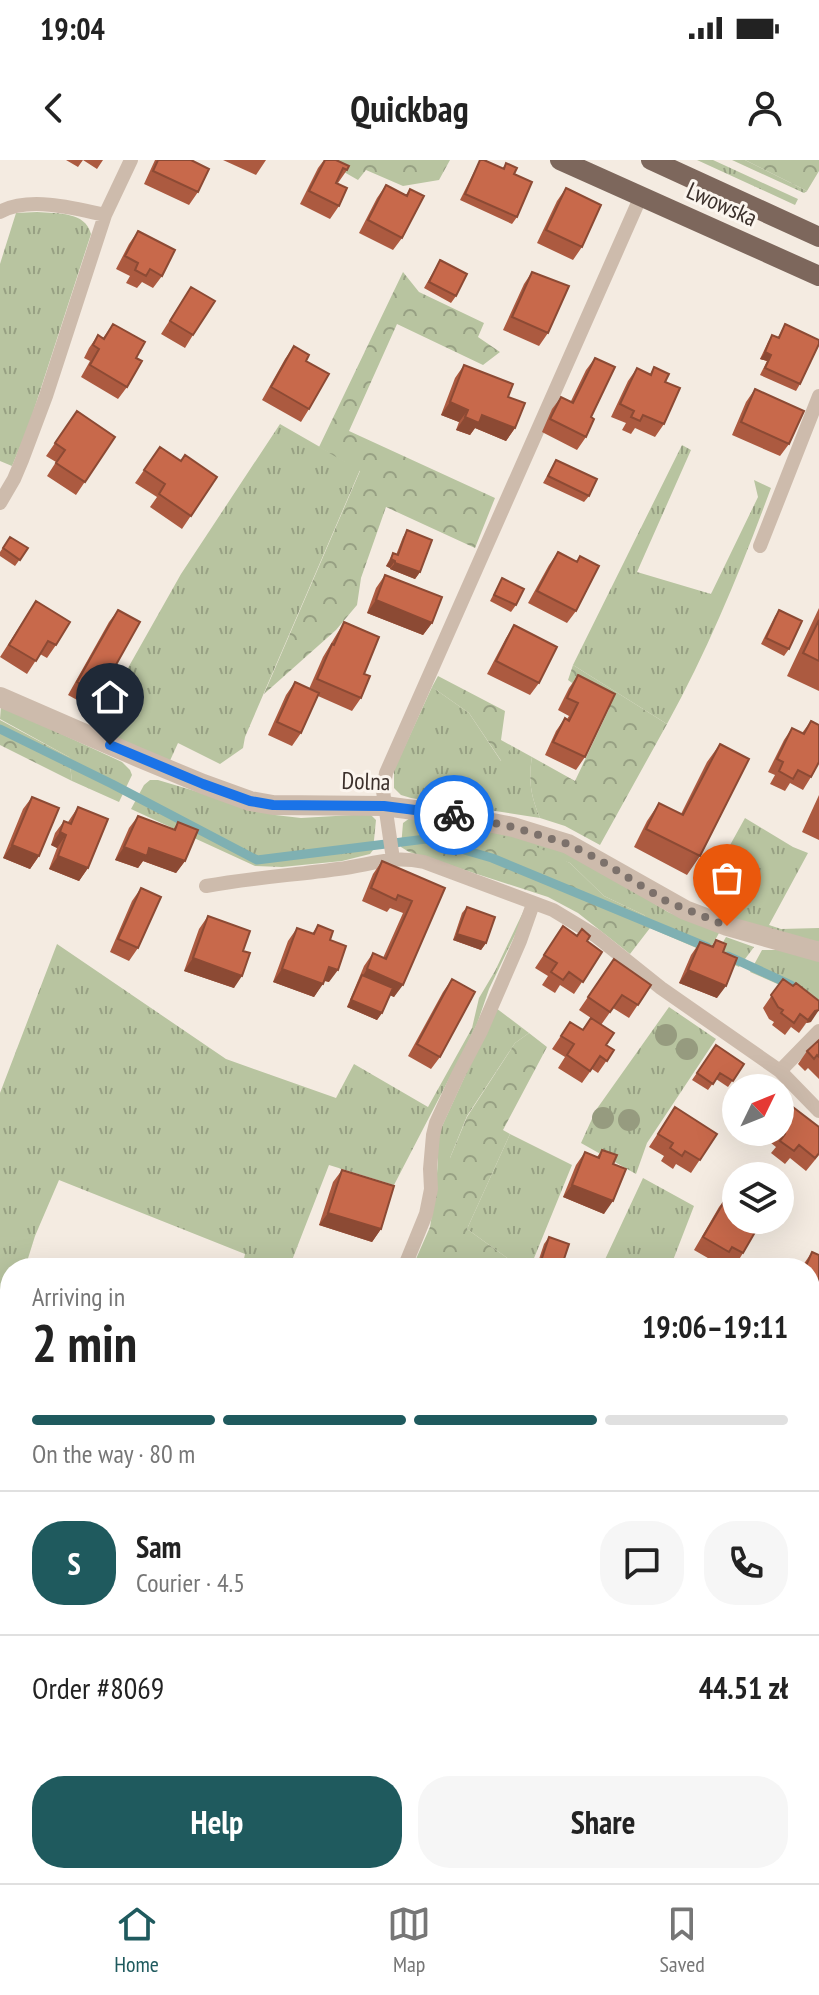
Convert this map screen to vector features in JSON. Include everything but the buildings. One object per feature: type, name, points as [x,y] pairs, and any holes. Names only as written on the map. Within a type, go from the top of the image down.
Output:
[{"type":"main road","name":"Lwowska","points":[[560,160],[819,276]]},
{"type":"main road","name":"Lwowska","points":[[651,160],[819,237]]},
{"type":"street","name":"Dolna","points":[[0,697],[163,768],[250,801],[386,815],[452,815],[513,827],[568,844],[685,910],[753,934],[819,952]]},
{"type":"lane","points":[[0,503],[14,479],[46,396],[105,215],[131,160]]},
{"type":"lane","points":[[393,859],[383,791],[386,773],[641,196]]},
{"type":"lane","points":[[0,212],[17,206],[36,205],[105,215]]},
{"type":"lane","points":[[760,546],[819,396]]},
{"type":"lane","points":[[206,886],[393,859],[424,862],[553,910],[596,936],[661,988],[780,1071],[819,1111]]},
{"type":"lane","points":[[408,1258],[426,1214],[436,1123],[481,1031],[533,904]]},
{"type":"lane","points":[[780,1071],[819,1031]]},
{"type":"green space","points":[[323,160],[450,160],[439,180],[403,186],[366,170],[358,180]]},
{"type":"green space","points":[[697,160],[713,160],[798,199],[795,205]]},
{"type":"green space","points":[[732,160],[745,160],[807,191],[804,193]]},
{"type":"green space","points":[[745,160],[819,160],[819,171],[807,191]]},
{"type":"green space","points":[[16,213],[77,217],[91,234],[28,428],[12,466],[0,461],[0,264]]},
{"type":"green space","points":[[403,272],[419,292],[484,323],[478,337],[500,352],[483,365],[397,324],[349,431],[495,498],[475,548],[386,507],[361,578],[357,605],[336,630],[264,694],[360,471],[319,447]]},
{"type":"green space","points":[[280,424],[360,470],[245,737],[243,748],[220,764],[178,743],[168,765],[93,730],[181,574]]},
{"type":"green space","points":[[682,445],[691,450],[637,572],[711,594],[758,497],[754,480],[771,488],[724,608],[667,724],[573,665]]},
{"type":"green space","points":[[573,665],[667,724],[600,845],[565,826],[540,818],[531,788],[532,757],[575,781],[609,709],[568,680]]},
{"type":"green space","points":[[438,676],[505,711],[501,740],[512,746],[502,762],[469,713],[432,687]]},
{"type":"green space","points":[[432,687],[469,713],[501,761],[512,746],[532,757],[531,788],[540,818],[411,798],[401,795],[394,788],[394,770]]},
{"type":"green space","points":[[1,706],[122,762],[132,775],[119,802],[72,781],[69,757],[0,719]]},
{"type":"green space","points":[[0,720],[69,757],[72,781],[0,745]]},
{"type":"green space","points":[[150,780],[275,815],[301,818],[370,814],[376,820],[373,850],[370,854],[342,861],[282,867],[255,866],[131,809]]},
{"type":"green space","points":[[421,817],[522,840],[570,863],[604,896],[644,915],[650,928],[630,954],[578,913],[548,897],[409,852],[401,847],[403,823],[410,818]]},
{"type":"green space","points":[[745,818],[808,853],[769,925],[781,929],[819,928],[819,942],[721,917],[706,905],[708,885]]},
{"type":"green space","points":[[499,828],[589,863],[668,912],[719,933],[708,953],[650,928],[644,915],[604,896],[570,863],[483,832]]},
{"type":"green space","points":[[524,910],[525,914],[489,989],[477,1024],[394,1185],[329,1165],[293,1258],[244,1258],[245,1254],[59,1180],[28,1258],[0,1258],[0,1093],[57,944],[226,1059],[336,1098],[354,1064],[428,1107],[472,1028],[479,998]]},
{"type":"green space","points":[[726,937],[754,947],[739,967],[715,956]]},
{"type":"green space","points":[[762,950],[787,950],[819,959],[819,1010],[789,989],[750,972]]},
{"type":"green space","points":[[669,1007],[716,1039],[647,1143],[636,1174],[581,1143],[596,1110]]},
{"type":"green space","points":[[496,1008],[529,1033],[515,1043],[467,1116],[450,1158],[438,1158],[438,1135]]},
{"type":"green space","points":[[529,1033],[547,1047],[503,1130],[510,1134],[467,1229],[507,1258],[416,1258],[430,1227],[438,1158],[450,1158],[467,1117],[515,1043]]},
{"type":"green space","points":[[510,1134],[572,1165],[534,1258],[507,1258],[467,1229]]},
{"type":"green space","points":[[643,1178],[694,1206],[674,1258],[606,1258]]},
{"type":"waterway","points":[[0,729],[257,860],[426,839],[492,858],[707,947]]},
{"type":"waterway","points":[[728,956],[791,985]]},
{"type":"way so far","points":[[454,815],[513,827],[568,844],[666,901],[727,926]]},
{"type":"route","points":[[110,745],[250,801],[273,805],[384,806],[454,815]]}]
